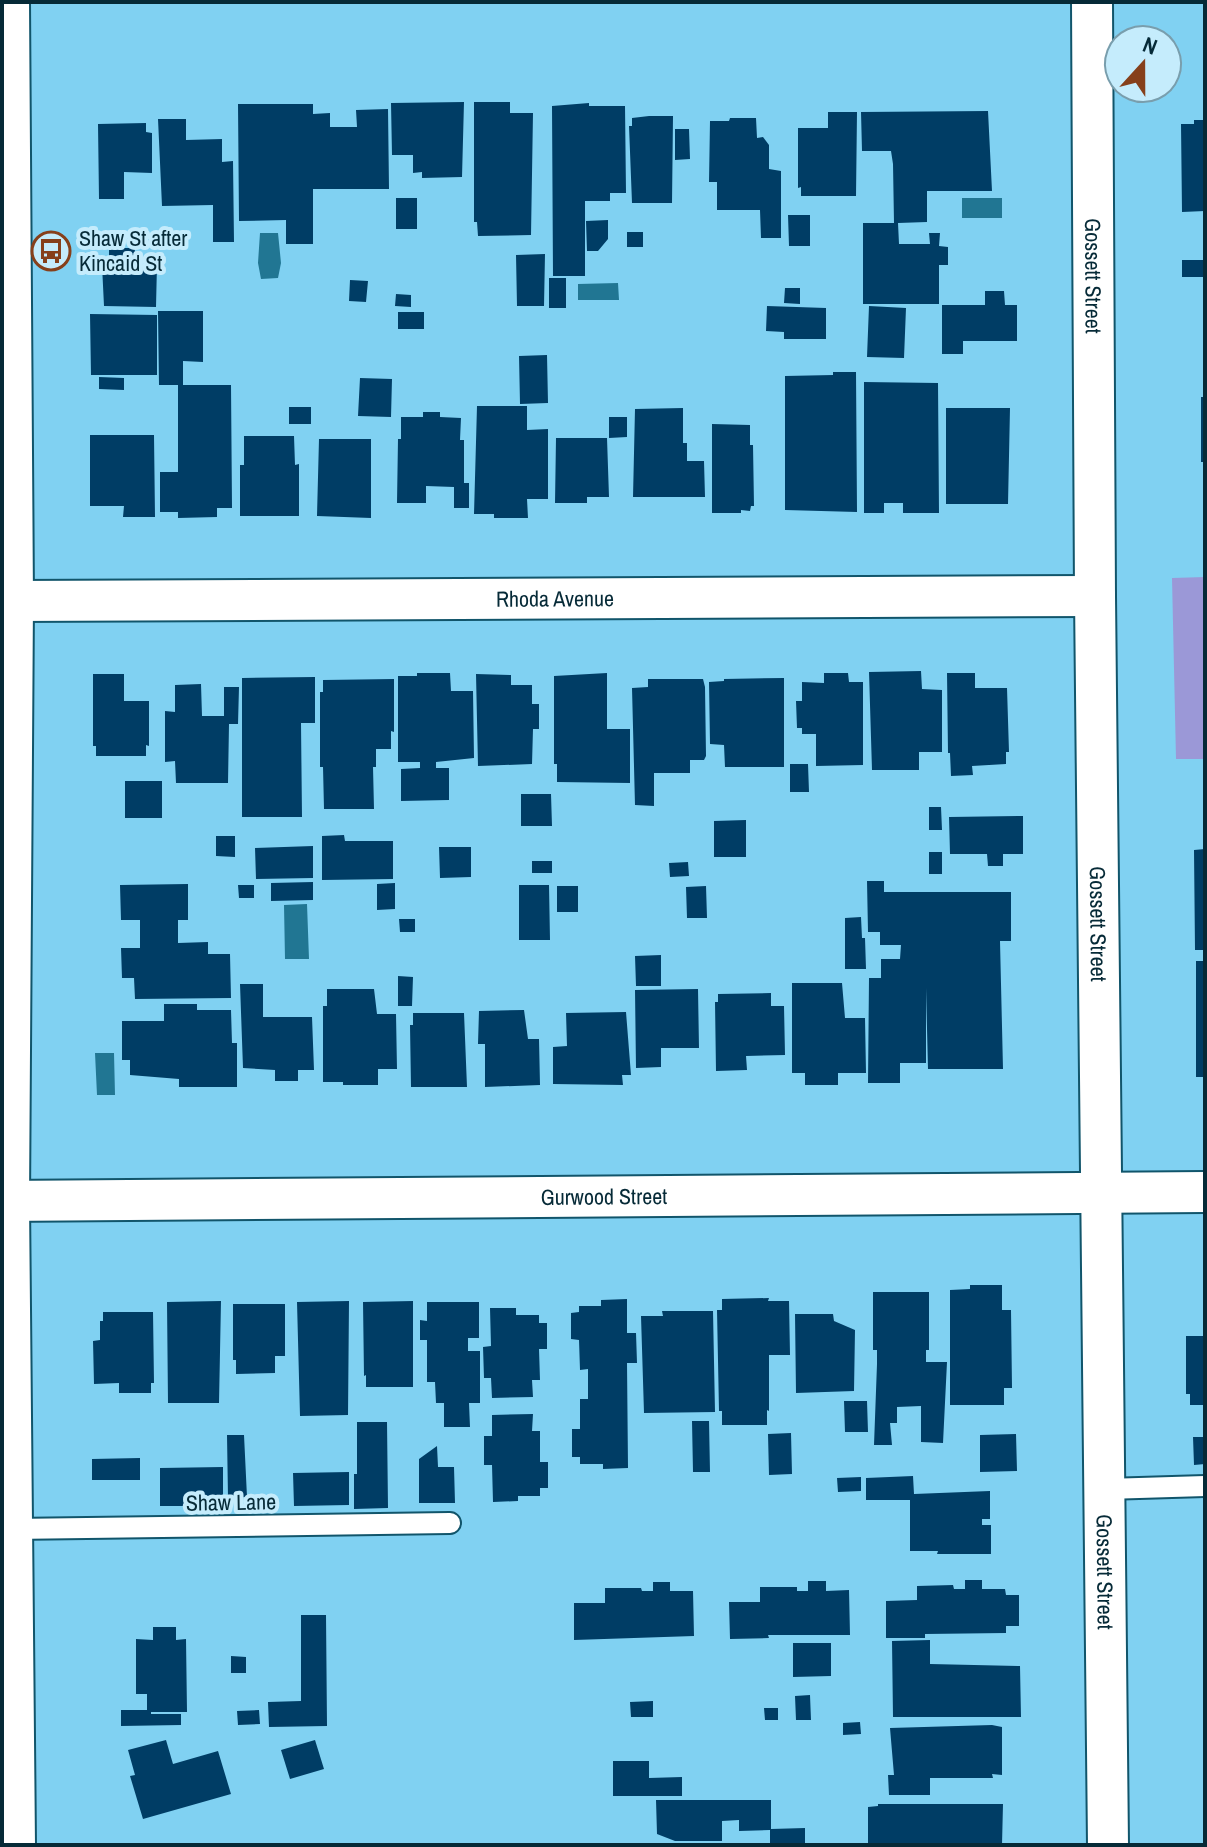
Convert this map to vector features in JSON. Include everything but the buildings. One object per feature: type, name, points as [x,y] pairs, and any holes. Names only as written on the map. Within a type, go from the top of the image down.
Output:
[{"type":"street","points":[[9,2],[13,601],[6,1201],[15,1845]]},
{"type":"street","name":"Gossett Street","points":[[1092,2],[1108,1845]]},
{"type":"street","name":"Rhoda Avenue","points":[[13,601],[1095,596]]},
{"type":"street","name":"Gurwood Street","points":[[6,1201],[1205,1192]]},
{"type":"lane","points":[[1106,1489],[1205,1486]]},
{"type":"lane","name":"Shaw Lane","points":[[12,1529],[450,1523]]},
{"type":"shaded area","points":[[1205,577],[1205,759],[1176,759],[1172,578]]},
{"type":"water","points":[[962,198],[1002,198],[1002,218],[962,218]]},
{"type":"water","points":[[260,233],[278,233],[281,263],[278,278],[261,279],[258,263]]},
{"type":"water","points":[[618,283],[619,300],[578,300],[578,284]]},
{"type":"water","points":[[307,904],[309,959],[285,959],[284,905]]},
{"type":"water","points":[[95,1053],[114,1053],[115,1095],[97,1095]]},
{"type":"place","name":"Shaw St after Kincaid St","points":[[51,251]]}]
